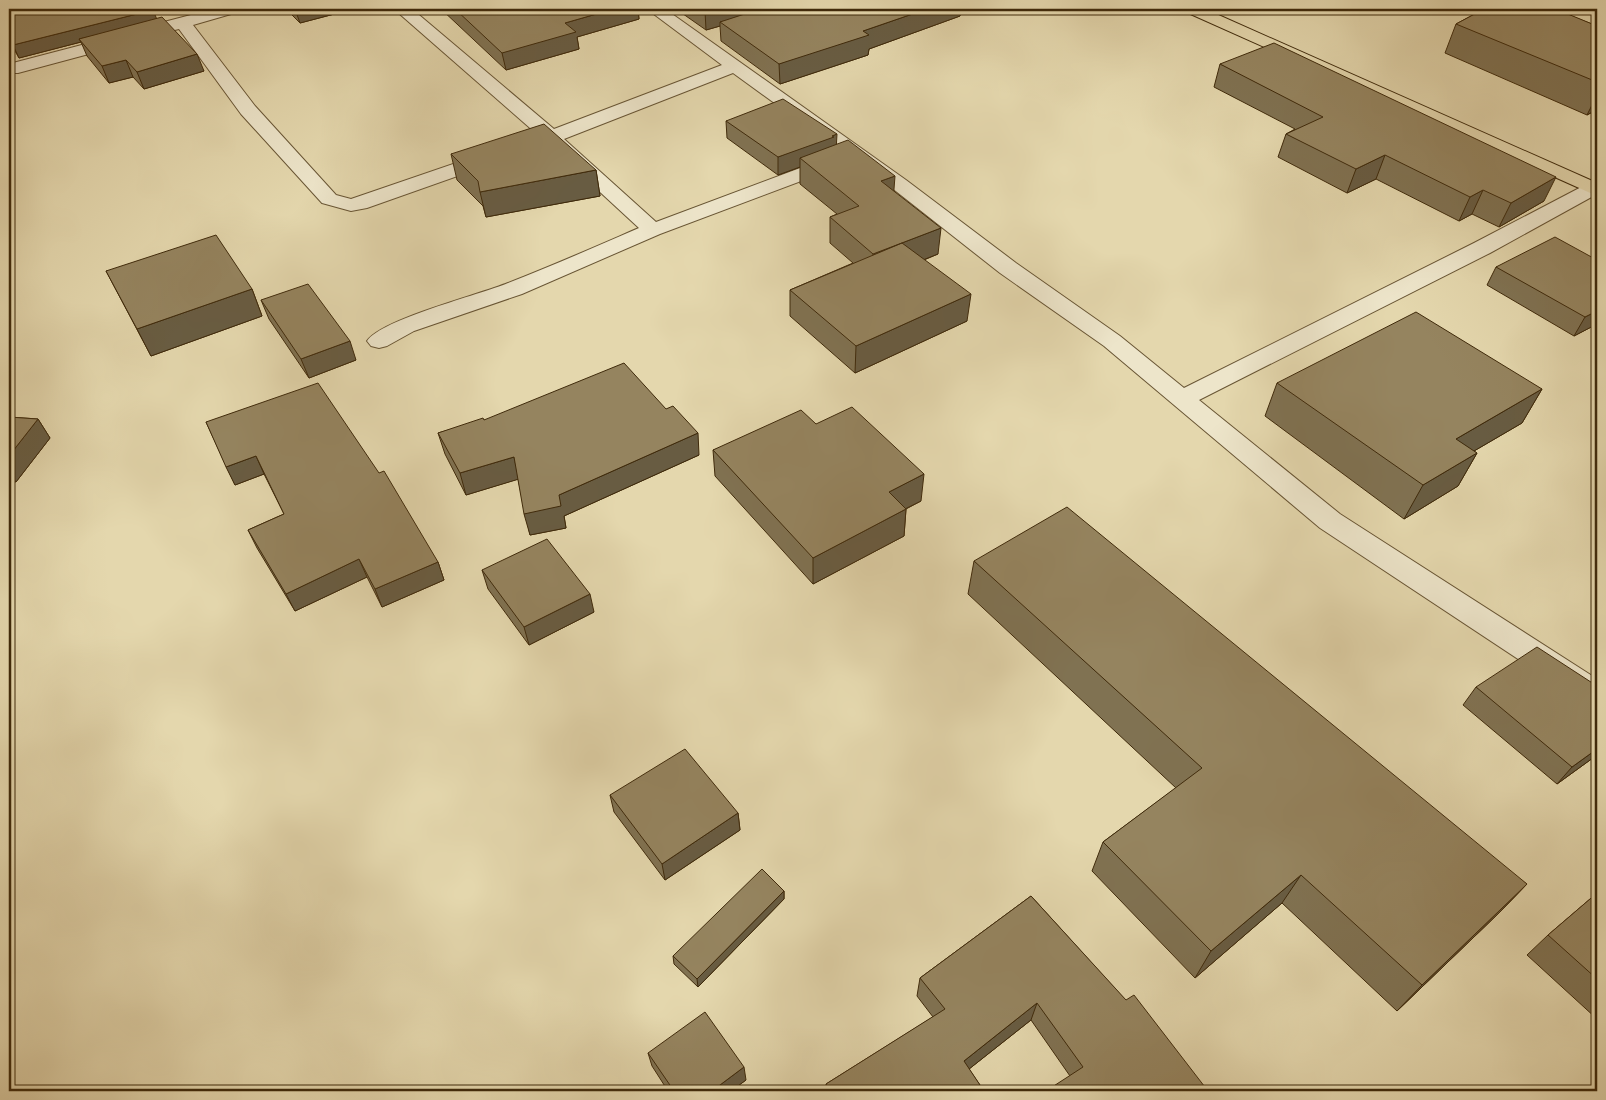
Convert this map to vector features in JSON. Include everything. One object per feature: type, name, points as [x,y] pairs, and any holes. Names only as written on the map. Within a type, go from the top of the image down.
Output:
[{"type":"main road","points":[[1192,9],[1596,185]]},
{"type":"main road","points":[[1232,9],[1596,185]]},
{"type":"street","points":[[12,70],[232,9]]},
{"type":"street","points":[[402,9],[551,137],[654,230]]},
{"type":"street","points":[[655,9],[709,37],[735,66],[857,154],[1008,268],[1112,341],[1330,521],[1597,695]]},
{"type":"street","points":[[182,22],[248,110],[329,199],[341,203],[360,204],[551,137],[735,66]]},
{"type":"street","points":[[380,341],[406,326],[514,289],[654,230],[857,154]]},
{"type":"street","points":[[1182,399],[1482,248],[1596,185]]},
{"type":"building","points":[[9,9],[153,10],[13,45],[9,38]]},
{"type":"building","points":[[455,9],[614,9],[565,23],[576,32],[502,53]]},
{"type":"building","points":[[760,9],[927,9],[863,31],[869,35],[779,64],[720,22]]},
{"type":"building","points":[[1484,9],[1567,9],[1563,12],[1597,26],[1597,82],[1456,24]]},
{"type":"building","points":[[162,17],[197,54],[137,72],[126,60],[102,66],[79,39]]},
{"type":"building","points":[[1274,43],[1556,177],[1511,203],[1483,190],[1470,197],[1385,155],[1356,169],[1286,134],[1323,117],[1220,64]]},
{"type":"building","points":[[783,99],[837,134],[832,136],[834,137],[778,157],[726,121]]},
{"type":"building","points":[[544,124],[596,170],[480,192],[478,181],[451,154]]},
{"type":"building","points":[[848,140],[895,176],[881,181],[941,228],[873,254],[830,217],[859,206],[800,158]]},
{"type":"building","points":[[216,235],[252,289],[137,329],[106,271]]},
{"type":"building","points":[[1555,237],[1597,260],[1597,311],[1585,317],[1496,267]]},
{"type":"building","points":[[902,243],[971,294],[856,346],[790,290]]},
{"type":"building","points":[[308,284],[350,341],[301,359],[261,300]]},
{"type":"building","points":[[1416,312],[1542,389],[1456,439],[1477,453],[1423,485],[1277,383]]},
{"type":"building","points":[[624,363],[666,409],[673,406],[698,433],[559,495],[561,506],[524,514],[514,457],[460,473],[438,433],[483,418],[484,420]]},
{"type":"building","points":[[318,383],[379,473],[384,471],[438,562],[375,589],[359,559],[286,594],[248,530],[284,514],[256,456],[226,467],[206,422]]},
{"type":"building","points":[[852,407],[924,474],[889,492],[906,509],[813,558],[713,450],[801,410],[816,424]]},
{"type":"building","points":[[9,417],[38,419],[9,456]]},
{"type":"building","points":[[1067,507],[1527,884],[1422,985],[1301,875],[1211,951],[1103,842],[1202,768],[974,561]]},
{"type":"building","points":[[547,539],[590,594],[524,627],[482,570]]},
{"type":"building","points":[[1537,647],[1597,686],[1597,749],[1572,767],[1476,687]]},
{"type":"building","points":[[685,749],[738,813],[662,864],[610,795]]},
{"type":"building","points":[[762,869],[784,891],[697,979],[673,956]]},
{"type":"building","points":[[1597,893],[1597,979],[1548,935]]},
{"type":"building","points":[[1031,896],[1126,1000],[1134,995],[1208,1091],[1046,1091],[1083,1067],[1037,1003],[964,1061],[984,1091],[831,1091],[826,1084],[945,1009],[920,978]]},
{"type":"building","points":[[705,1012],[744,1067],[712,1091],[674,1091],[648,1053]]}]
